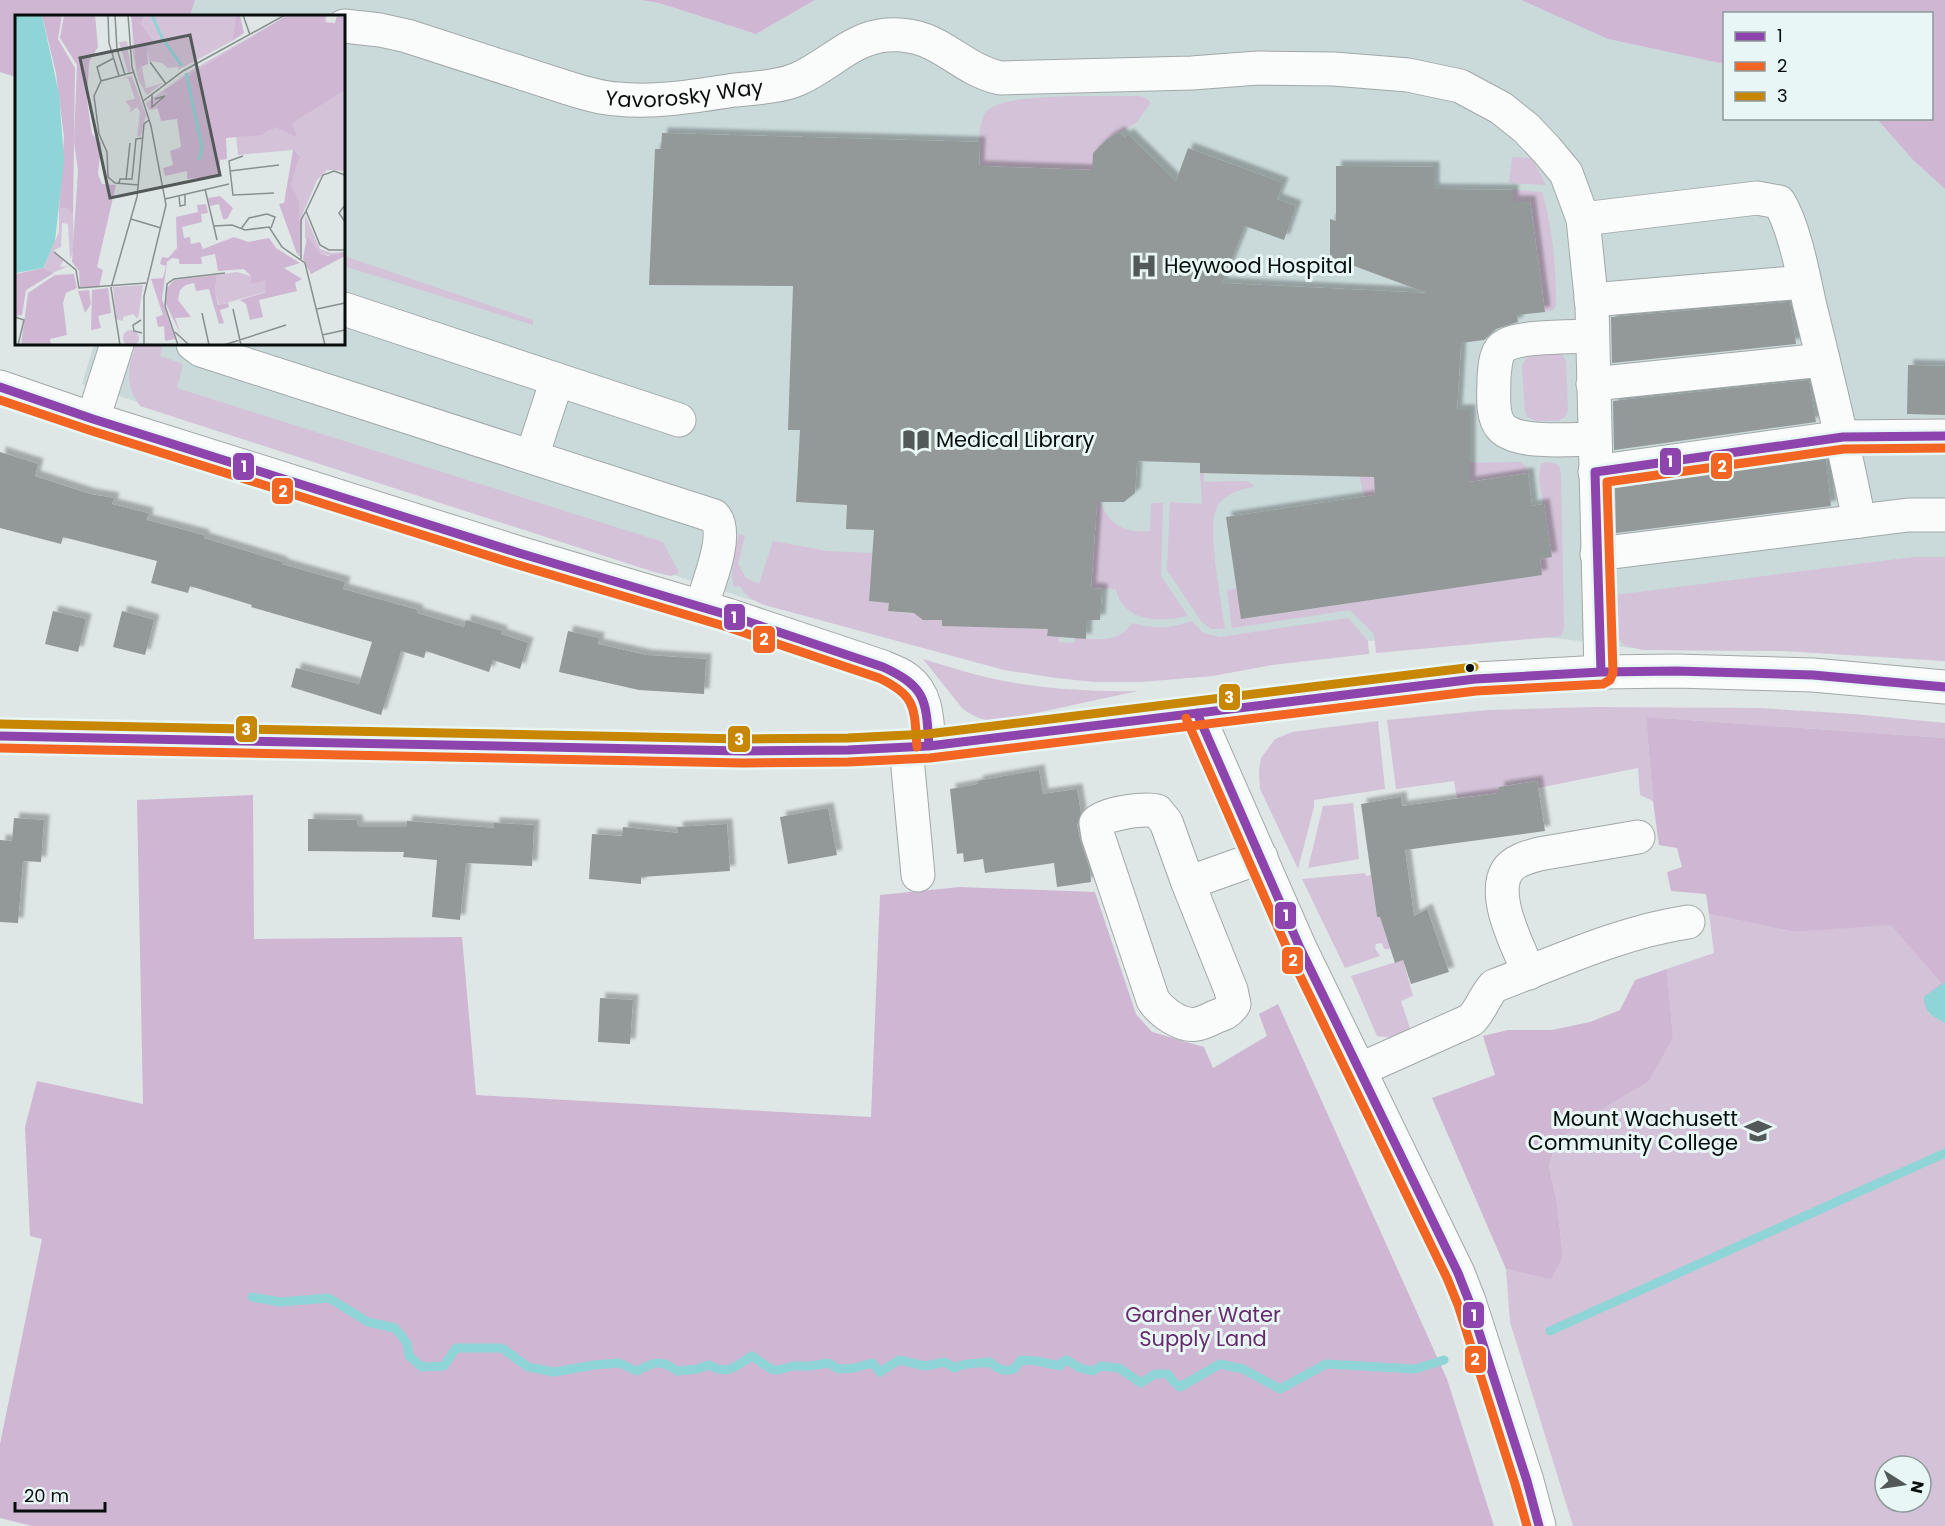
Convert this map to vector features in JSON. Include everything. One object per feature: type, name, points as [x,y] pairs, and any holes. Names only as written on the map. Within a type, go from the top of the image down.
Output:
[{"type":"street","name":"Yavorosky Way","points":[[345,26],[407,36],[593,96],[617,99],[673,99],[795,80],[813,72],[865,39],[888,35],[912,36],[931,41],[987,75],[1013,79],[1269,68],[1334,69],[1408,75],[1460,86],[1501,108],[1526,128],[1546,149],[1566,173],[1583,219],[1591,300],[1601,672]]},
{"type":"street","points":[[1583,219],[1757,198],[1779,202],[1804,282],[1843,437],[1859,521]]},
{"type":"street","points":[[1591,300],[1804,282]]},
{"type":"street","points":[[345,309],[679,420]]},
{"type":"street","points":[[1592,336],[1528,339],[1506,345],[1500,350],[1495,363],[1494,385],[1496,416],[1500,427],[1514,436],[1594,439]]},
{"type":"street","points":[[93,419],[117,345]]},
{"type":"street","points":[[194,345],[201,350],[714,516],[721,530],[720,540],[701,607]]},
{"type":"street","points":[[1593,384],[1823,360]]},
{"type":"street","points":[[532,456],[557,380]]},
{"type":"street","points":[[0,387],[93,419],[508,550],[701,607],[883,667],[907,678],[920,694],[924,705],[918,747],[918,875]]},
{"type":"street","points":[[1595,472],[1843,437],[1945,436]]},
{"type":"street","points":[[1598,554],[1908,515],[1945,515]]},
{"type":"street","points":[[0,735],[753,751],[918,747],[1475,679],[1676,670],[1881,680],[1945,687]]},
{"type":"street","points":[[1197,713],[1300,948],[1454,1264],[1469,1300],[1527,1481],[1539,1526]]},
{"type":"street","points":[[1143,810],[1157,811],[1166,822],[1188,883],[1231,990],[1234,1004],[1225,1013],[1197,1024],[1188,1024],[1166,1014],[1158,1008],[1153,999],[1098,836],[1096,823],[1105,817],[1143,810]]},
{"type":"street","points":[[1528,973],[1501,897],[1502,884],[1507,871],[1515,863],[1532,855],[1638,837]]},
{"type":"street","points":[[1188,883],[1261,857]]},
{"type":"street","points":[[1359,1070],[1471,1020],[1478,1012],[1486,994],[1494,986],[1650,929],[1688,922]]},
{"type":"shaded area","name":"Heywood Hospital","points":[[195,0],[640,0],[659,3],[756,34],[815,0],[1521,0],[1608,39],[1723,64],[1723,120],[1878,120],[1913,160],[1945,189],[1945,661],[1785,651],[1664,650],[1556,638],[1368,641],[1054,673],[814,607],[751,600],[82,384],[94,345],[345,345],[345,15],[190,15]]},
{"type":"shaded area","points":[[1068,96],[1140,96],[1151,103],[1136,123],[1107,139],[1093,153],[1092,170],[979,166],[980,127],[989,109],[1010,101]]},
{"type":"shaded area","points":[[1512,157],[1532,158],[1546,185],[1509,183]]},
{"type":"shaded area","points":[[1513,190],[1542,192],[1549,220],[1554,262],[1556,305],[1553,310],[1545,312],[1530,201],[1513,201]]},
{"type":"shaded area","points":[[345,256],[533,320],[533,325],[345,266]]},
{"type":"shaded area","points":[[136,345],[163,345],[160,356],[183,364],[177,388],[663,542],[679,573],[671,576],[654,572],[140,406],[130,383],[131,361]]},
{"type":"shaded area","points":[[1560,353],[1566,361],[1568,410],[1565,417],[1558,421],[1536,421],[1527,417],[1525,412],[1522,367],[1531,356]]},
{"type":"shaded area","points":[[1520,462],[1526,466],[1528,473],[1364,497],[1359,474],[1367,464]]},
{"type":"shaded area","points":[[1546,462],[1557,464],[1561,475],[1564,628],[1561,636],[1376,653],[1374,634],[1350,610],[1232,628],[1227,590],[1237,588],[1242,619],[1542,575],[1540,559],[1552,557],[1539,478],[1541,464]]},
{"type":"shaded area","points":[[1200,473],[1204,473],[1204,482],[1246,481],[1254,487],[1239,490],[1225,497],[1218,505],[1214,515],[1214,546],[1225,629],[1211,629],[1201,621],[1167,570],[1170,502],[1202,504]]},
{"type":"shaded area","points":[[1072,489],[1100,502],[1113,522],[1132,531],[1150,531],[1151,503],[1163,503],[1161,576],[1188,616],[1166,619],[1144,618],[1126,608],[1116,589],[1091,588],[1095,534],[1078,532]]},
{"type":"shaded area","points":[[739,534],[745,536],[738,564],[746,578],[759,584],[773,541],[827,551],[873,553],[889,603],[888,611],[918,614],[923,620],[942,620],[943,626],[1048,629],[1047,636],[1059,637],[1059,642],[1074,643],[1075,638],[1107,639],[1114,637],[1127,630],[1132,623],[1162,627],[1177,626],[1192,621],[1203,633],[1220,637],[1348,618],[1368,641],[1369,654],[1272,665],[1213,676],[1141,682],[1095,682],[1004,670],[758,602],[748,596],[740,586],[734,587],[732,568]]},
{"type":"shaded area","points":[[1913,557],[1945,557],[1945,661],[1785,651],[1643,650],[1625,646],[1618,638],[1615,595]]},
{"type":"shaded area","points":[[923,659],[982,676],[1027,685],[1101,691],[1138,691],[998,721],[988,720],[975,716],[962,708]]},
{"type":"shaded area","points":[[1593,707],[1760,708],[1854,714],[1945,723],[1945,738],[1646,717],[1653,801],[1640,795],[1638,768],[1538,788],[1537,781],[1499,787],[1499,793],[1457,798],[1454,781],[1396,789],[1387,720],[1488,710]]},
{"type":"shaded area","points":[[1378,721],[1385,789],[1314,800],[1298,869],[1260,789],[1261,758],[1275,739],[1292,732]]},
{"type":"shaded area","points":[[1353,803],[1359,859],[1308,868],[1323,806]]},
{"type":"shaded area","points":[[1365,873],[1366,876],[1371,875],[1377,917],[1400,913],[1390,949],[1384,949],[1382,943],[1376,944],[1375,948],[1380,956],[1345,968],[1302,879]]},
{"type":"shaded area","name":"Mount Wachusett Community College","points":[[1709,914],[1794,932],[1891,924],[1941,983],[1928,1013],[1945,1023],[1945,1526],[1573,1526],[1510,1322],[1506,1269],[1551,1278],[1563,1257],[1557,1203],[1549,1166],[1556,1143],[1673,1038],[1667,969],[1714,953]]},
{"type":"shaded area","points":[[1403,960],[1413,996],[1401,1001],[1411,1031],[1394,1038],[1377,1036],[1351,976]]},
{"type":"green space","points":[[0,0],[195,0],[190,15],[15,15],[15,77],[0,72]]},
{"type":"green space","points":[[640,0],[815,0],[756,34],[659,3]]},
{"type":"green space","points":[[1521,0],[1945,0],[1945,189],[1913,160],[1878,120],[1933,120],[1933,12],[1723,12],[1723,64],[1608,39]]},
{"type":"green space","points":[[1646,717],[1945,738],[1945,1023],[1930,1013],[1924,997],[1941,983],[1891,925],[1794,932],[1709,914],[1706,894],[1671,891],[1667,872],[1682,867],[1677,848],[1659,845]]},
{"type":"green space","name":"Gardner Water Supply Land","points":[[253,795],[254,939],[462,937],[476,1095],[871,1117],[880,895],[960,887],[1095,892],[1136,1014],[1152,1032],[1204,1047],[1213,1068],[1267,1036],[1259,1014],[1278,1004],[1447,1379],[1494,1526],[32,1526],[0,1518],[0,1444],[42,1239],[30,1236],[25,1127],[37,1081],[143,1104],[137,800]]},
{"type":"green space","points":[[1667,969],[1673,1038],[1648,1082],[1584,1119],[1556,1143],[1549,1166],[1557,1203],[1563,1257],[1551,1279],[1506,1269],[1432,1098],[1495,1075],[1483,1036],[1508,1030],[1552,1030],[1590,1022],[1620,1010],[1635,980]]},
{"type":"water","points":[[1945,982],[1945,1023],[1930,1013],[1924,997]]},
{"type":"building","points":[[1119,132],[1125,137],[1128,134],[1176,181],[1188,148],[1283,183],[1277,199],[1296,206],[1284,240],[1245,226],[1222,283],[1427,293],[1330,257],[1330,219],[1336,221],[1336,166],[1434,167],[1434,189],[1513,190],[1513,201],[1530,201],[1545,312],[1517,315],[1518,322],[1496,329],[1484,340],[1461,343],[1457,410],[1470,410],[1470,482],[1528,473],[1532,506],[1544,504],[1552,557],[1540,559],[1542,575],[1241,619],[1226,517],[1375,495],[1374,477],[1200,473],[1200,463],[1137,461],[1135,493],[1124,502],[1097,502],[1091,588],[1102,589],[1100,620],[1087,620],[1086,639],[1047,636],[1048,629],[942,626],[942,620],[923,620],[914,613],[888,611],[889,603],[869,601],[874,530],[846,529],[847,505],[796,502],[800,430],[788,430],[793,286],[649,285],[655,149],[661,149],[662,133],[980,142],[979,166],[1092,170],[1093,153],[1107,139]]},
{"type":"building","points":[[1790,302],[1796,344],[1612,363],[1611,317]]},
{"type":"building","points":[[1908,365],[1945,366],[1945,415],[1907,414]]},
{"type":"building","points":[[1809,380],[1816,422],[1614,450],[1613,401]]},
{"type":"building","points":[[0,452],[38,464],[35,476],[90,494],[114,498],[112,504],[148,513],[147,520],[204,535],[204,538],[282,562],[282,564],[345,582],[343,589],[418,610],[417,613],[464,627],[466,620],[502,631],[501,634],[528,643],[520,669],[493,660],[489,672],[426,651],[424,658],[401,651],[381,715],[291,687],[296,668],[359,684],[372,642],[251,607],[252,605],[190,586],[188,593],[151,583],[157,561],[63,537],[61,544],[0,528]]},
{"type":"building","points":[[1826,459],[1831,506],[1616,533],[1615,488]]},
{"type":"building","points":[[53,611],[86,619],[78,652],[45,644]]},
{"type":"building","points":[[122,611],[154,620],[145,655],[113,647]]},
{"type":"building","points":[[568,631],[599,638],[598,644],[646,655],[706,659],[704,694],[639,690],[559,672]]},
{"type":"building","points":[[1039,770],[1043,794],[1077,789],[1081,813],[1077,825],[1090,870],[1091,882],[1057,887],[1054,863],[985,873],[983,859],[964,862],[963,853],[957,854],[950,789],[978,784],[977,781]]},
{"type":"building","points":[[1537,781],[1545,831],[1405,850],[1414,916],[1427,909],[1449,972],[1411,984],[1403,960],[1395,963],[1380,917],[1377,917],[1361,804],[1401,797],[1402,806],[1499,793],[1499,787]]},
{"type":"building","points":[[828,808],[837,855],[788,864],[780,817]]},
{"type":"building","points":[[14,818],[44,820],[41,862],[23,861],[18,923],[0,922],[0,840],[12,841]]},
{"type":"building","points":[[308,819],[357,820],[358,827],[406,827],[407,821],[494,828],[494,823],[534,825],[532,866],[466,863],[460,920],[432,917],[437,860],[403,857],[404,852],[308,851]]},
{"type":"building","points":[[727,824],[730,871],[641,877],[641,884],[589,879],[592,834],[622,836],[623,827],[678,833],[677,827]]},
{"type":"building","points":[[600,998],[633,1000],[630,1044],[598,1042]]},
{"type":"waterway","points":[[1550,1331],[1945,1153]]},
{"type":"waterway","points":[[252,1297],[280,1302],[329,1298],[368,1322],[395,1328],[407,1343],[409,1356],[422,1367],[444,1366],[456,1348],[502,1348],[528,1367],[554,1372],[619,1363],[637,1371],[657,1363],[662,1363],[677,1371],[709,1365],[727,1370],[752,1356],[771,1369],[778,1370],[793,1366],[828,1363],[839,1369],[854,1368],[872,1363],[880,1372],[899,1360],[925,1366],[945,1362],[954,1368],[990,1362],[1004,1370],[1014,1369],[1021,1360],[1060,1366],[1067,1360],[1080,1368],[1092,1371],[1102,1366],[1119,1368],[1141,1383],[1155,1374],[1168,1374],[1180,1387],[1220,1364],[1243,1369],[1280,1389],[1326,1364],[1415,1369],[1444,1360]]},
{"type":"transit line","name":"1","points":[[0,387],[93,419],[519,553],[728,615],[883,667],[908,681],[921,697],[927,717],[929,746]]},
{"type":"transit line","name":"2","points":[[0,400],[515,564],[724,626],[879,678],[907,697],[914,713],[917,747]]},
{"type":"transit line","name":"1","points":[[1601,672],[1595,472],[1843,437],[1945,436]]},
{"type":"transit line","name":"2","points":[[0,748],[743,763],[848,762],[930,758],[1476,691],[1603,684],[1610,680],[1613,673],[1607,482],[1844,449],[1945,448]]},
{"type":"transit line","name":"3","points":[[0,724],[743,739],[848,738],[928,734],[1474,667]]},
{"type":"transit line","name":"1","points":[[0,736],[743,751],[848,750],[929,746],[1475,679],[1601,672],[1676,671],[1813,675],[1945,687]]},
{"type":"transit line","name":"1","points":[[1197,713],[1300,948],[1458,1273],[1527,1481],[1539,1526]]},
{"type":"transit line","name":"2","points":[[1186,718],[1289,953],[1447,1278],[1458,1305],[1527,1526]]},
{"type":"place","name":"Heywood Hospital","points":[[1144,266]]},
{"type":"place","name":"Medical Library","points":[[916,440]]},
{"type":"place","name":"Mount Wachusett Community College","points":[[1758,1131]]}]
